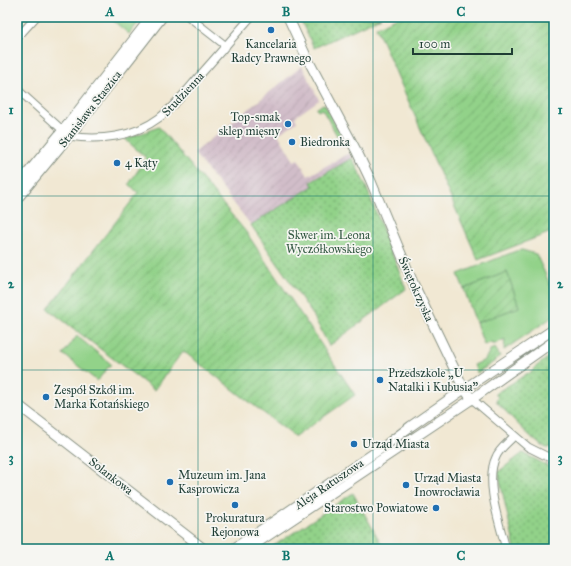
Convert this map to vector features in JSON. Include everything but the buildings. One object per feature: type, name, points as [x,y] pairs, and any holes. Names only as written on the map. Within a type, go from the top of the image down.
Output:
[{"type":"street","points":[[17,38],[36,17]]},
{"type":"street","name":"Stanisława Staszica","points":[[17,199],[151,17]]},
{"type":"street","name":"Stanisława Staszica","points":[[17,186],[66,133],[162,17]]},
{"type":"street","points":[[189,17],[226,46]]},
{"type":"street","name":"Studzienna","points":[[66,133],[78,138],[111,137],[122,135],[152,123],[160,118],[175,104],[251,17]]},
{"type":"street","name":"Świętokrzyska","points":[[288,17],[306,56],[370,179],[411,279],[464,389],[472,399],[514,436],[528,447],[554,460]]},
{"type":"street","points":[[17,89],[66,133]]},
{"type":"street","name":"Aleja Ratuszowa","points":[[248,549],[389,449],[411,426],[554,329]]},
{"type":"street","name":"Aleja Ratuszowa","points":[[233,549],[389,449],[472,399],[554,341]]},
{"type":"street","name":"Solankowa","points":[[17,404],[204,549]]},
{"type":"street","points":[[506,549],[494,499],[492,473],[496,456],[514,436]]},
{"type":"shaded area","points":[[302,66],[319,100],[295,117],[297,122],[278,134],[294,161],[298,159],[308,176],[349,153],[352,158],[311,181],[313,186],[251,225],[194,153]]},
{"type":"green space","points":[[109,17],[143,17],[129,34]]},
{"type":"green space","points":[[299,17],[381,17],[314,48]]},
{"type":"green space","points":[[398,17],[554,17],[554,231],[478,260],[376,27]]},
{"type":"green space","points":[[323,104],[325,105],[346,144],[343,146],[322,109],[318,111],[316,109]]},
{"type":"green space","points":[[159,127],[246,232],[355,395],[295,437],[183,351],[154,390],[48,309],[138,193],[129,184],[146,158],[125,139]]},
{"type":"green space","name":"Skwer im. Leona Wyczółkowskiego","points":[[352,158],[365,184],[406,289],[329,346],[313,315],[251,225],[313,186],[311,182]]},
{"type":"green space","points":[[522,250],[536,254],[554,293],[554,316],[504,350],[505,339],[493,345],[492,342],[484,345],[476,323],[519,307],[507,272],[464,289],[458,274]]},
{"type":"green space","points":[[507,272],[519,307],[476,323],[464,289]]},
{"type":"green space","points":[[77,336],[111,364],[97,381],[63,354]]},
{"type":"green space","points":[[495,348],[500,356],[477,373],[474,365],[485,360],[490,350]]},
{"type":"green space","points":[[554,353],[554,446],[548,448],[537,442],[522,428],[496,401],[498,397],[495,394],[528,373],[529,374],[534,370],[533,369]]},
{"type":"green space","points":[[523,453],[554,469],[554,549],[515,549],[498,472]]},
{"type":"green space","points":[[353,493],[384,549],[269,549]]},
{"type":"place","name":"Kancelaria Radcy Prawnego","points":[[271,30]]},
{"type":"place","name":"Top-smak sklep mięsny","points":[[288,124]]},
{"type":"place","name":"Biedronka","points":[[292,142]]},
{"type":"place","name":"4 Kąty","points":[[117,163]]},
{"type":"place","name":"Przedszkole „U Natalki i Kubusia”","points":[[380,380]]},
{"type":"place","name":"Zespół Szkół im. Marka Kotańskiego","points":[[46,397]]},
{"type":"place","name":"Urząd Miasta","points":[[354,444]]},
{"type":"place","name":"Muzeum im. Jana Kasprowicza","points":[[170,482]]},
{"type":"place","name":"Urząd Miasta Inowrocławia","points":[[406,485]]},
{"type":"place","name":"Prokuratura Rejonowa","points":[[235,505]]},
{"type":"place","name":"Starostwo Powiatowe","points":[[436,508]]}]
